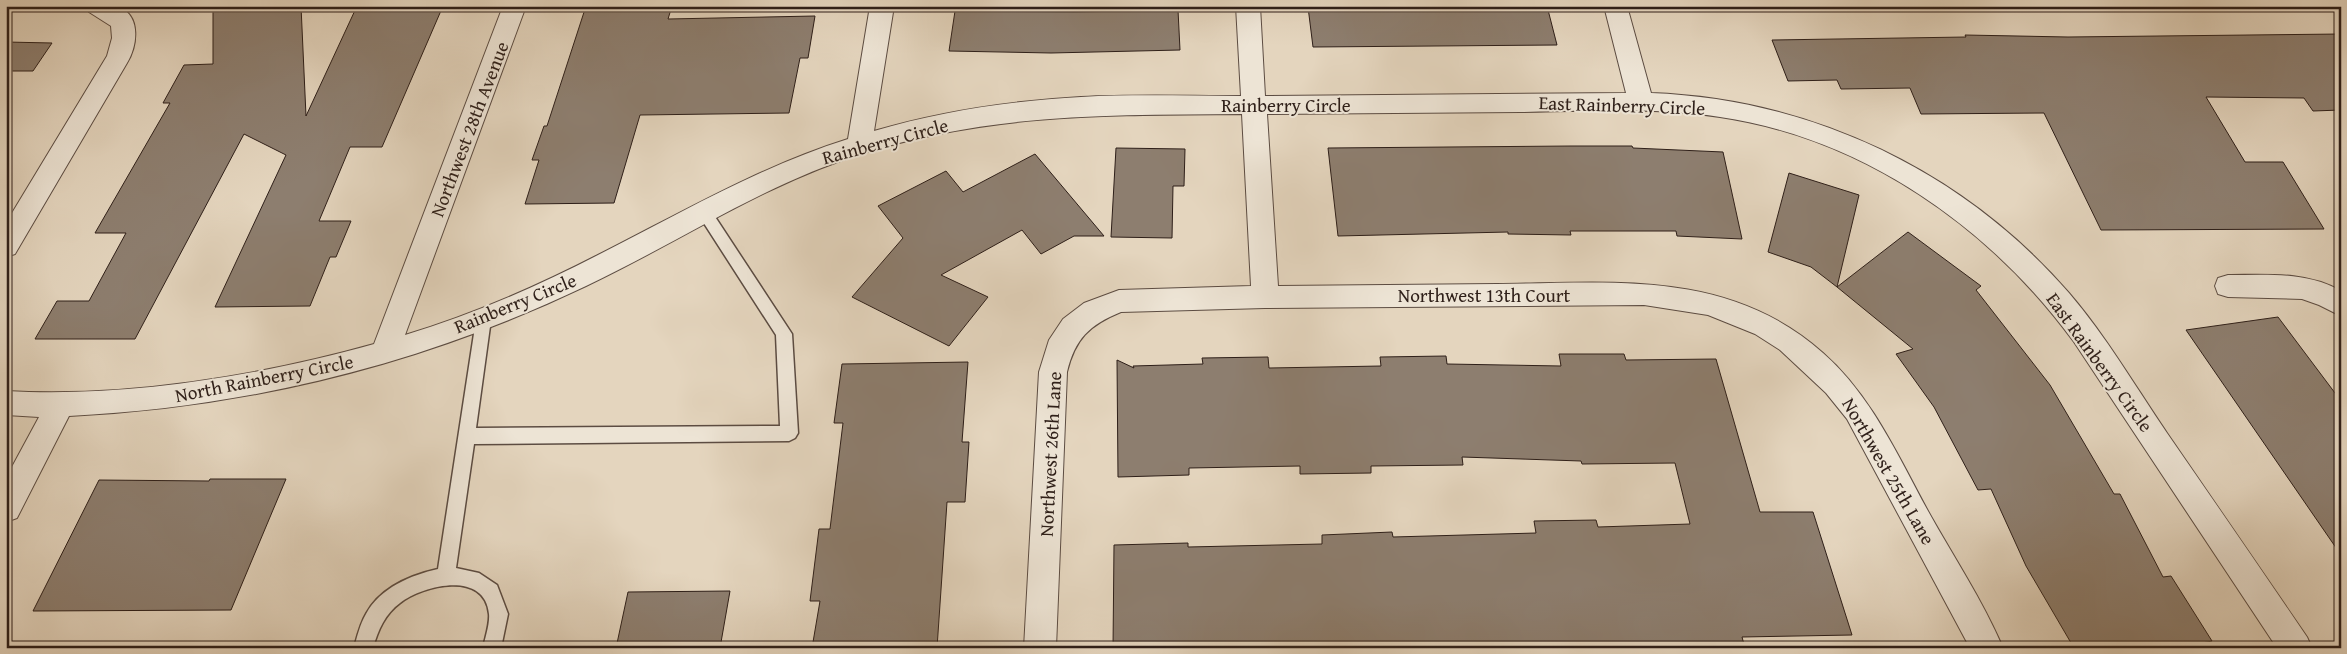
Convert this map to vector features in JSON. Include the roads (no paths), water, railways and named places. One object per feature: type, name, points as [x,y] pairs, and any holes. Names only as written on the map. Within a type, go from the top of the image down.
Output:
[{"type":"street","points":[[6,246],[119,57],[126,40],[124,25],[113,13],[97,6]]},
{"type":"street","name":"Northwest 28th Avenue","points":[[384,353],[516,6]]},
{"type":"street","points":[[860,144],[882,6]]},
{"type":"street","points":[[1248,6],[1265,297]]},
{"type":"street","points":[[1615,6],[1641,102]]},
{"type":"street","name":"East Rainberry Circle","points":[[1426,103],[1641,102],[1691,104],[1745,112],[1798,126],[1851,146],[1901,170],[1974,219],[2020,258],[2077,324],[2296,648]]},
{"type":"street","name":"Rainberry Circle","points":[[384,353],[483,319],[577,278],[738,192],[817,159],[860,144],[922,128],[1002,113],[1081,106],[1426,103]]},
{"type":"street","points":[[2228,286],[2307,288],[2341,305]]},
{"type":"street","name":"Northwest 13th Court","points":[[1265,297],[1644,294],[1703,301]]},
{"type":"street","name":"Northwest 26th Lane","points":[[1040,648],[1053,372],[1059,348],[1073,327],[1094,311],[1119,301],[1265,297]]},
{"type":"street","name":"Northwest 25th Lane","points":[[1703,301],[1733,311],[1762,324],[1790,341],[1816,361],[1838,384],[1857,410],[1987,648]]},
{"type":"street","name":"North Rainberry Circle","points":[[6,403],[61,404],[160,398],[300,375],[384,353]]},
{"type":"street","points":[[6,508],[61,404]]},
{"type":"lane","points":[[466,436],[789,433],[784,334],[704,210]]},
{"type":"lane","points":[[446,574],[483,319]]},
{"type":"lane","points":[[363,648],[372,622],[386,604],[404,589],[425,579],[446,574],[466,576],[482,583],[494,596],[499,612],[499,631],[492,648]]}]
